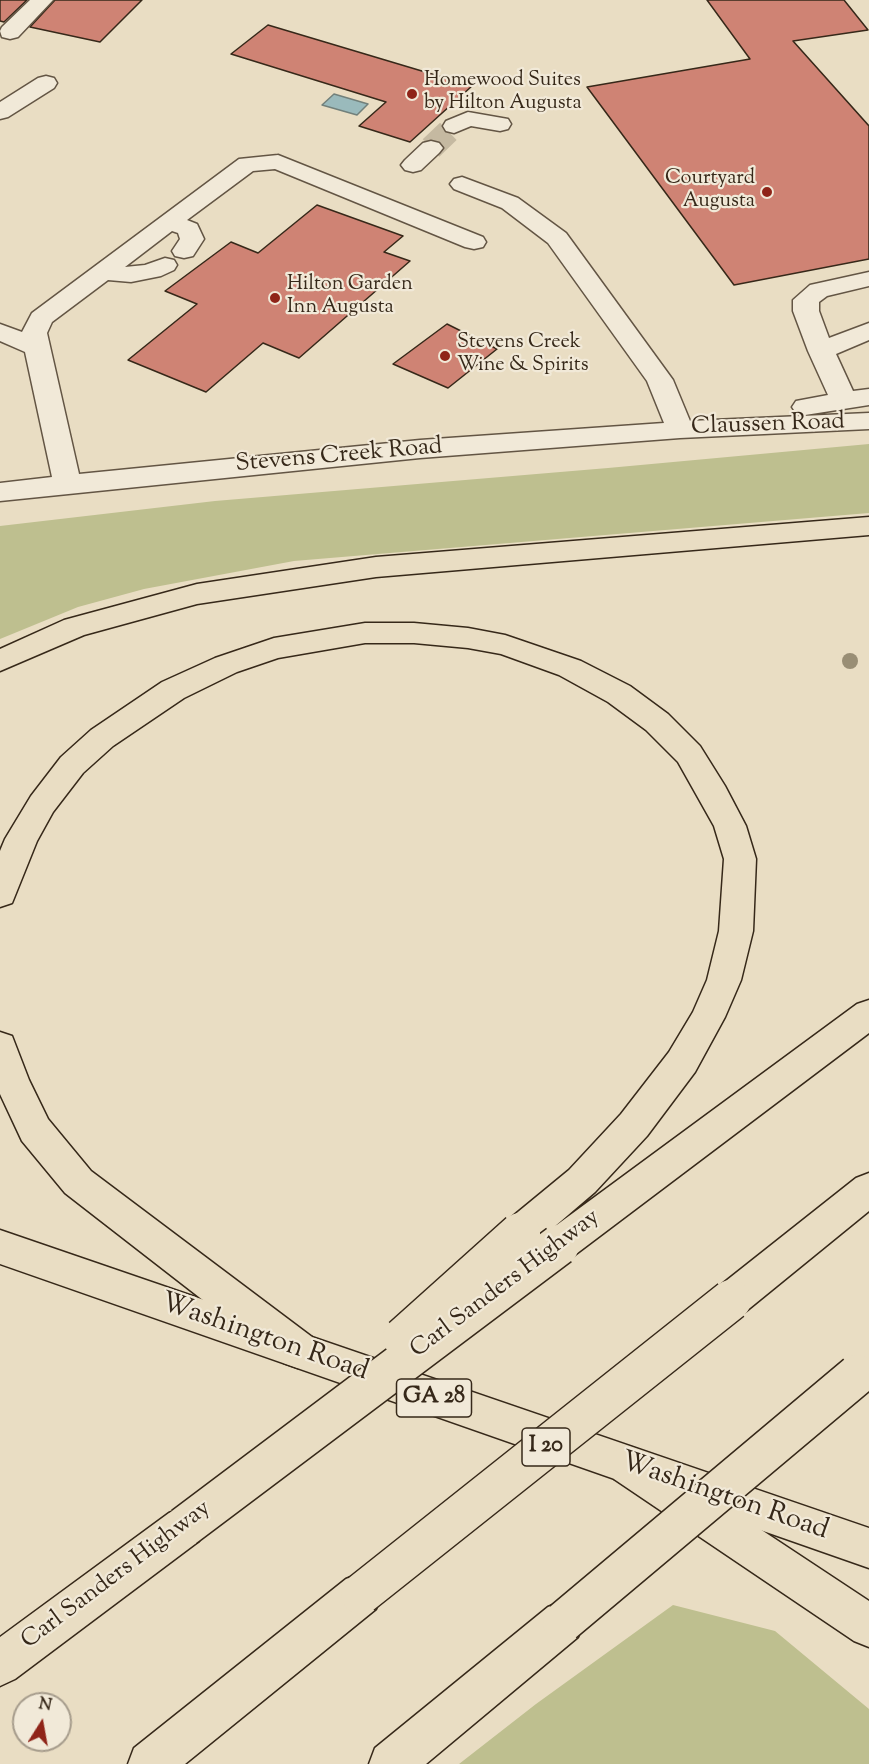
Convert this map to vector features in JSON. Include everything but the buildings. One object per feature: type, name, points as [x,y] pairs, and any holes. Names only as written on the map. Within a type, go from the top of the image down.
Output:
[{"type":"main road","points":[[0,661],[74,627],[197,594],[376,567],[869,526]]},
{"type":"main road","points":[[0,894],[21,839],[42,804],[72,765],[102,738],[173,690],[226,665],[274,648],[365,633],[414,633],[468,638],[505,645],[570,668],[619,694],[657,722],[688,754],[714,794],[730,826],[740,859],[736,931],[724,980],[708,1017],[682,1062],[634,1125],[582,1180],[245,1480]]},
{"type":"main road","name":"Carl Sanders Highway","points":[[0,1664],[869,1014]]},
{"type":"main road","points":[[0,1046],[11,1080],[35,1131],[78,1182],[298,1350]]},
{"type":"main road","name":"I 20","points":[[150,1764],[869,1189]]},
{"type":"main road","name":"Washington Road","points":[[0,1247],[869,1548]]},
{"type":"main road","points":[[391,1764],[863,1370]]},
{"type":"main road","points":[[628,1465],[869,1626]]},
{"type":"street","points":[[10,32],[42,0]]},
{"type":"street","points":[[0,112],[46,83]]},
{"type":"street","points":[[454,126],[468,119],[501,124]]},
{"type":"street","points":[[413,165],[431,148]]},
{"type":"street","points":[[67,484],[34,333],[41,318],[247,164],[278,162],[474,242]]},
{"type":"street","points":[[462,184],[510,203],[557,238],[660,380],[680,430]]},
{"type":"street","points":[[102,272],[131,275],[152,271],[174,258],[192,239],[188,229],[170,222]]},
{"type":"street","points":[[856,399],[820,351],[806,311],[806,300],[819,290],[869,279]]},
{"type":"street","points":[[820,351],[869,331]]},
{"type":"street","points":[[0,332],[37,348]]},
{"type":"street","name":"Claussen Road","points":[[680,430],[856,399]]},
{"type":"street","name":"Claussen Road","points":[[680,430],[869,421]]},
{"type":"street","name":"Stevens Creek Road","points":[[0,492],[409,450],[680,430]]},
{"type":"green space","points":[[869,444],[869,513],[294,561],[144,589],[78,607],[0,639],[0,526],[215,501]]},
{"type":"green space","points":[[673,1605],[775,1631],[869,1709],[869,1764],[459,1764],[536,1704]]},
{"type":"water","points":[[334,94],[368,104],[357,115],[322,105]]},
{"type":"tunnel","points":[[431,148],[454,126]]},
{"type":"place","name":"Homewood Suites by Hilton Augusta","points":[[412,94]]},
{"type":"place","name":"Courtyard Augusta","points":[[767,192]]},
{"type":"place","name":"Hilton Garden Inn Augusta","points":[[275,298]]},
{"type":"place","name":"Stevens Creek Wine & Spirits","points":[[445,356]]}]
